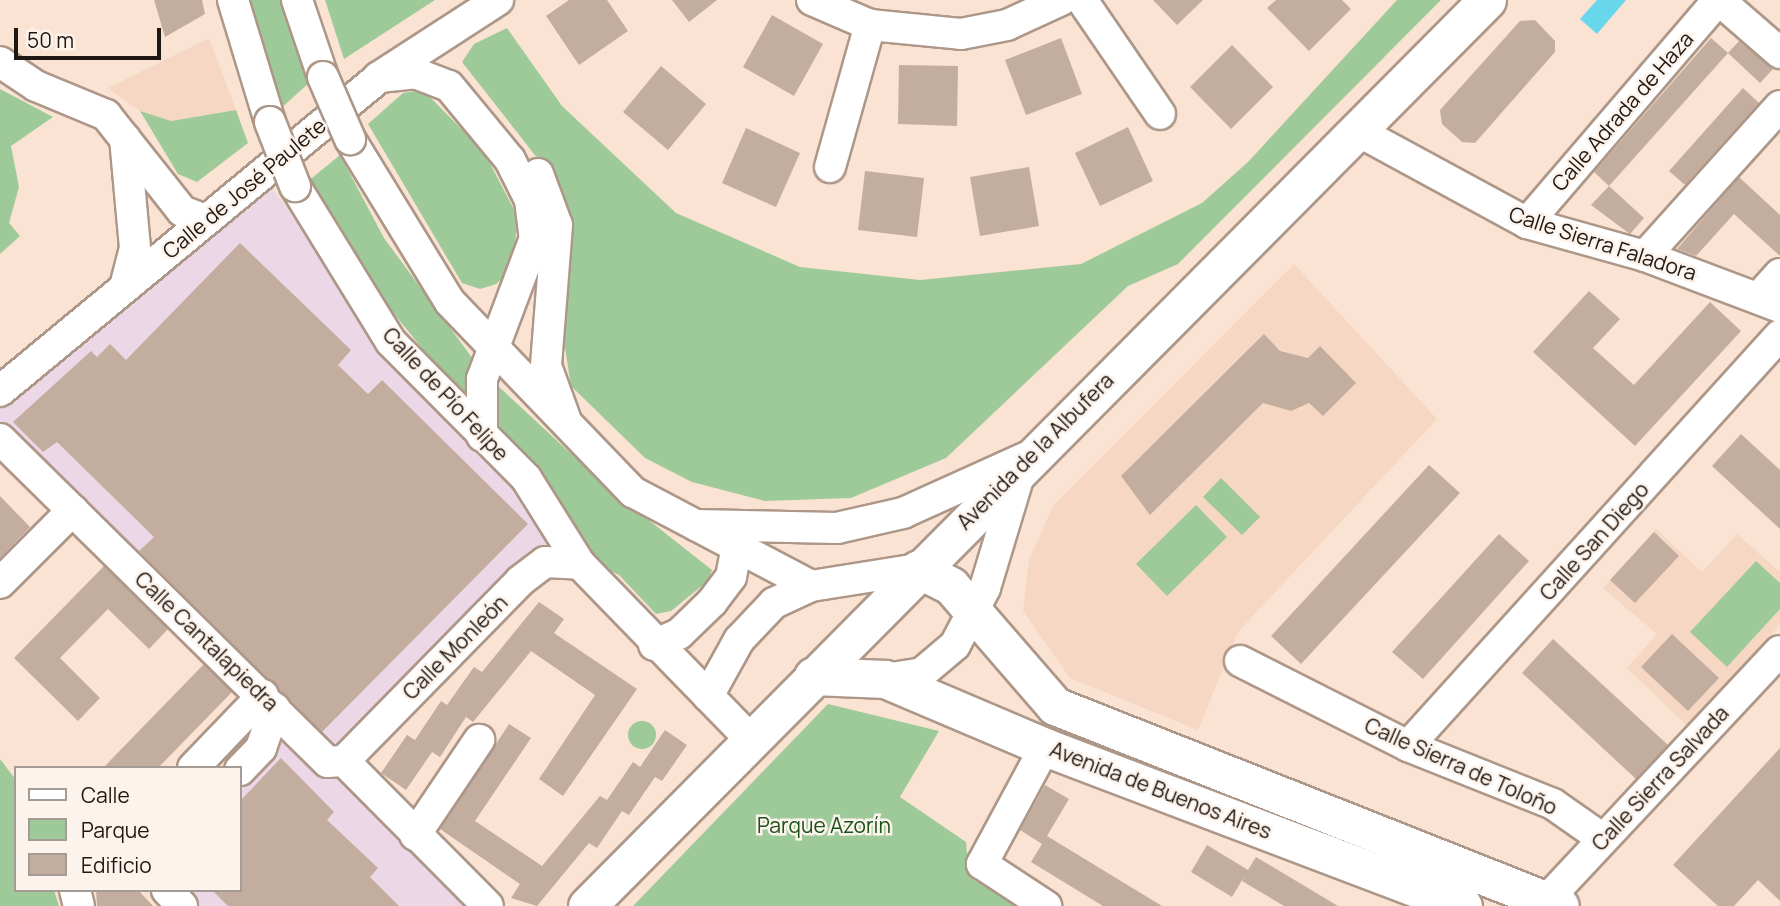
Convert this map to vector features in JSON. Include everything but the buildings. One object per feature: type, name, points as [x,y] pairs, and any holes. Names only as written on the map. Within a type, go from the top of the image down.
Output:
[{"type":"main road","name":"Avenida de la Albufera","points":[[587,906],[1025,458],[1487,0]]},
{"type":"main road","name":"Avenida de Buenos Aires","points":[[918,569],[951,586],[1055,706],[1453,860],[1549,903]]},
{"type":"main road","name":"Avenida de Buenos Aires","points":[[813,676],[885,679],[1045,747],[1445,902]]},
{"type":"street","name":"Calle de Pío Felipe","points":[[233,0],[270,122],[295,186],[391,342],[482,436],[527,478],[580,564],[654,645],[750,739]]},
{"type":"street","points":[[297,0],[323,78],[349,139],[444,293],[491,350],[632,492],[736,552],[811,586]]},
{"type":"street","name":"Calle de José Paulete","points":[[0,391],[379,77],[427,42],[498,0]]},
{"type":"street","points":[[812,0],[870,25],[961,34],[1007,25],[1062,0]]},
{"type":"street","points":[[1082,0],[1160,114]]},
{"type":"street","points":[[1718,0],[1780,53]]},
{"type":"street","name":"Calle Adrada de Haza","points":[[1527,223],[1718,0]]},
{"type":"street","points":[[830,167],[870,25]]},
{"type":"street","points":[[427,42],[543,182],[557,225],[547,366],[572,434]]},
{"type":"street","points":[[0,62],[36,86],[106,115],[182,211],[205,220]]},
{"type":"street","points":[[379,77],[415,74],[449,86],[510,160],[530,200],[535,238],[524,279],[491,350],[482,379],[482,436]]},
{"type":"street","points":[[1645,256],[1780,106]]},
{"type":"street","name":"Calle Sierra Faladora","points":[[1356,130],[1390,154],[1527,223],[1645,256],[1770,302]]},
{"type":"street","points":[[125,137],[135,247],[125,287]]},
{"type":"street","points":[[1770,302],[1780,274]]},
{"type":"street","points":[[444,293],[486,310],[524,279]]},
{"type":"street","name":"Calle San Diego","points":[[1408,746],[1780,335]]},
{"type":"street","name":"Calle Cantalapiedra","points":[[0,439],[328,762],[344,761],[488,906]]},
{"type":"street","points":[[687,524],[837,528],[903,513],[1025,458]]},
{"type":"street","name":"Avenida de Buenos Aires","points":[[885,679],[922,673],[955,645],[972,611],[1025,458]]},
{"type":"street","points":[[0,583],[73,510]]},
{"type":"street","points":[[654,645],[680,634],[712,602],[731,577],[736,552]]},
{"type":"street","name":"Calle Monleón","points":[[344,761],[520,581],[545,562],[580,564]]},
{"type":"street","points":[[708,696],[739,640],[774,603],[811,586],[918,569]]},
{"type":"street","name":"Calle Sierra Salvada","points":[[1549,903],[1603,839],[1779,653]]},
{"type":"street","name":"Calle Sierra de Toloño","points":[[1240,661],[1408,746],[1553,804],[1603,839]]},
{"type":"street","points":[[261,748],[269,702]]},
{"type":"street","points":[[195,766],[269,702]]},
{"type":"street","points":[[242,768],[261,748],[289,735],[309,743]]},
{"type":"street","points":[[415,835],[479,740]]},
{"type":"street","points":[[1045,747],[982,864],[1046,906]]},
{"type":"street","name":"Avenida de Buenos Aires","points":[[1445,902],[1453,860]]},
{"type":"street","points":[[169,892],[182,906]]},
{"type":"shaded area","points":[[209,38],[236,110],[171,121],[140,111],[108,88]]},
{"type":"shaded area","points":[[260,173],[391,342],[580,564],[545,562],[333,773],[465,906],[182,906],[169,892],[242,892],[242,766],[275,708],[0,439],[0,391]]},
{"type":"shaded area","points":[[1294,264],[1437,419],[1238,632],[1198,730],[1070,678],[1023,611],[1029,560],[1053,506]]},
{"type":"shaded area","points":[[1656,529],[1702,572],[1737,534],[1780,572],[1780,625],[1687,726],[1627,668],[1657,634],[1603,588]]},
{"type":"green space","points":[[245,0],[281,0],[309,83],[279,110]]},
{"type":"green space","points":[[325,0],[435,0],[344,59]]},
{"type":"green space","points":[[1397,0],[1441,0],[1178,264],[1128,286],[946,458],[851,498],[765,501],[692,482],[645,458],[571,386],[563,335],[571,238],[563,191],[462,62],[474,44],[507,28],[562,106],[676,213],[800,267],[920,280],[1081,264],[1202,203],[1248,162]]},
{"type":"green space","points":[[0,89],[53,117],[11,146],[19,187],[9,223],[20,236],[0,254]]},
{"type":"green space","points":[[423,90],[484,152],[517,215],[514,268],[496,284],[480,289],[462,283],[368,124],[403,93]]},
{"type":"green space","points":[[236,110],[248,143],[197,182],[178,174],[140,111],[171,121]]},
{"type":"green space","points":[[340,155],[384,238],[473,359],[467,404],[358,269],[307,182]]},
{"type":"green space","points":[[496,384],[608,488],[712,570],[708,581],[671,611],[656,614],[619,575],[602,567],[503,436],[494,411]]},
{"type":"green space","points":[[1221,478],[1260,517],[1242,535],[1203,497]]},
{"type":"green space","points":[[1196,505],[1227,537],[1167,596],[1136,564]]},
{"type":"green space","points":[[1756,561],[1780,583],[1780,609],[1727,667],[1690,632]]},
{"type":"green space","name":"Parque Azorín","points":[[828,704],[939,731],[900,797],[966,842],[969,877],[1016,906],[633,906]]},
{"type":"green space","points":[[642,721],[652,725],[656,735],[652,745],[642,749],[632,745],[628,735],[632,725]]},
{"type":"green space","points":[[0,759],[14,777],[14,892],[55,892],[59,906],[0,906]]},
{"type":"water","points":[[1597,0],[1626,0],[1597,34],[1580,19]]}]
